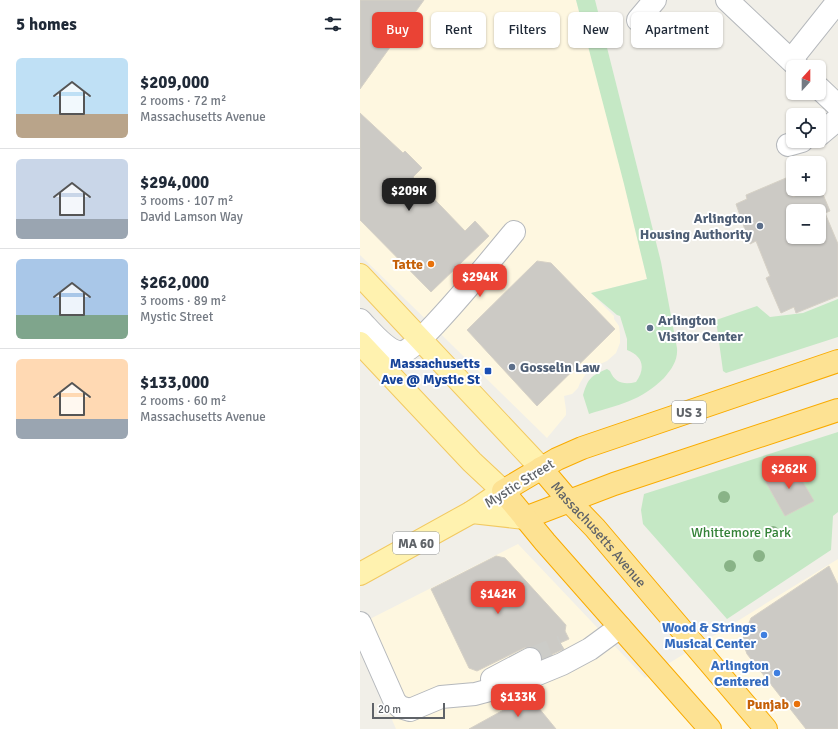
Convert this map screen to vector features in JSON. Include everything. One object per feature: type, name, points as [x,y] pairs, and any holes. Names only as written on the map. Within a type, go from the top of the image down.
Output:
[{"type":"highway","name":"Mystic Street","points":[[503,491],[557,459],[582,448],[838,361]]},
{"type":"highway","name":"Mystic Street","points":[[525,518],[614,484],[838,410]]},
{"type":"highway","name":"Massachusetts Avenue","points":[[541,468],[595,528],[766,729]]},
{"type":"highway","points":[[503,491],[612,633],[710,729]]},
{"type":"main road","name":"Massachusetts Avenue","points":[[360,276],[541,468]]},
{"type":"main road","points":[[360,343],[472,462],[503,491]]},
{"type":"main road","name":"Mystic Street","points":[[472,512],[503,491]]},
{"type":"main road","name":"Mystic Street","points":[[472,512],[525,518]]},
{"type":"main road","name":"MA 60","points":[[360,574],[472,512]]},
{"type":"street","points":[[645,12],[655,0]]},
{"type":"street","points":[[727,0],[791,60]]},
{"type":"street","points":[[798,60],[838,1]]},
{"type":"street","points":[[826,95],[838,106]]},
{"type":"street","points":[[826,129],[838,118]]},
{"type":"street","points":[[360,320],[385,345],[394,351],[403,352],[411,348],[440,318],[514,232]]},
{"type":"street","points":[[360,623],[395,702],[410,710],[441,697],[475,694],[516,683],[562,664],[590,649],[612,633]]},
{"type":"street","points":[[562,646],[575,646],[612,633]]},
{"type":"street","points":[[455,696],[474,689],[530,659]]},
{"type":"shaded area","points":[[360,0],[576,0],[579,12],[568,12],[568,48],[589,48],[619,162],[647,279],[591,293],[614,316],[614,319],[619,326],[620,343],[616,353],[607,361],[587,372],[578,388],[572,394],[564,396],[566,415],[547,438],[360,255]]},
{"type":"shaded area","points":[[518,544],[645,678],[838,559],[838,729],[396,729],[360,645],[360,624]]},
{"type":"green space","points":[[576,0],[595,0],[598,12],[579,12]]},
{"type":"green space","points":[[589,48],[607,48],[661,262],[677,348],[677,356],[672,368],[664,378],[647,392],[619,405],[589,414],[583,395],[586,385],[593,376],[607,369],[617,381],[632,383],[636,382],[642,367],[640,359],[627,350],[627,339],[620,316],[591,293],[647,279]]},
{"type":"green space","points":[[838,299],[838,337],[726,373],[723,371],[716,320],[757,306],[770,317],[803,313]]},
{"type":"green space","name":"Whittemore Park","points":[[838,432],[838,512],[833,516],[831,550],[727,619],[643,524],[641,510],[644,494]]},
{"type":"building","points":[[360,0],[424,0],[415,12],[372,12],[372,48],[389,48],[360,89]]},
{"type":"building","points":[[360,113],[403,153],[405,151],[422,168],[413,177],[465,231],[475,221],[489,236],[431,292],[360,220]]},
{"type":"building","points":[[786,178],[786,196],[824,196],[830,211],[826,213],[826,204],[786,204],[786,244],[826,244],[826,215],[838,244],[838,296],[796,313],[794,307],[781,313],[766,278],[770,276],[756,241],[750,244],[736,204],[747,199],[746,195]]},
{"type":"building","points":[[537,261],[551,263],[615,329],[537,406],[467,330]]},
{"type":"building","points":[[792,463],[814,501],[785,516],[764,479]]},
{"type":"building","points":[[496,556],[505,558],[566,625],[565,631],[569,639],[560,643],[564,649],[542,659],[541,653],[537,649],[530,647],[524,648],[477,671],[469,668],[431,589]]},
{"type":"building","points":[[829,566],[838,585],[838,729],[806,729],[747,654],[742,640],[751,618]]},
{"type":"building","points":[[529,696],[556,729],[469,729]]},
{"type":"tunnel","points":[[530,659],[562,646]]},
{"type":"place","name":"Arlington Housing Authority","points":[[760,226]]},
{"type":"place","name":"Tatte","points":[[431,264]]},
{"type":"place","name":"Arlington Visitor Center","points":[[650,328]]},
{"type":"place","name":"Gosselin Law","points":[[512,367]]},
{"type":"place","name":"Massachusetts Ave @ Mystic St","points":[[488,371]]},
{"type":"place","name":"Wood & Strings Musical Center","points":[[764,635]]},
{"type":"place","name":"Arlington Centered","points":[[777,673]]},
{"type":"place","name":"Punjab","points":[[797,704]]}]
